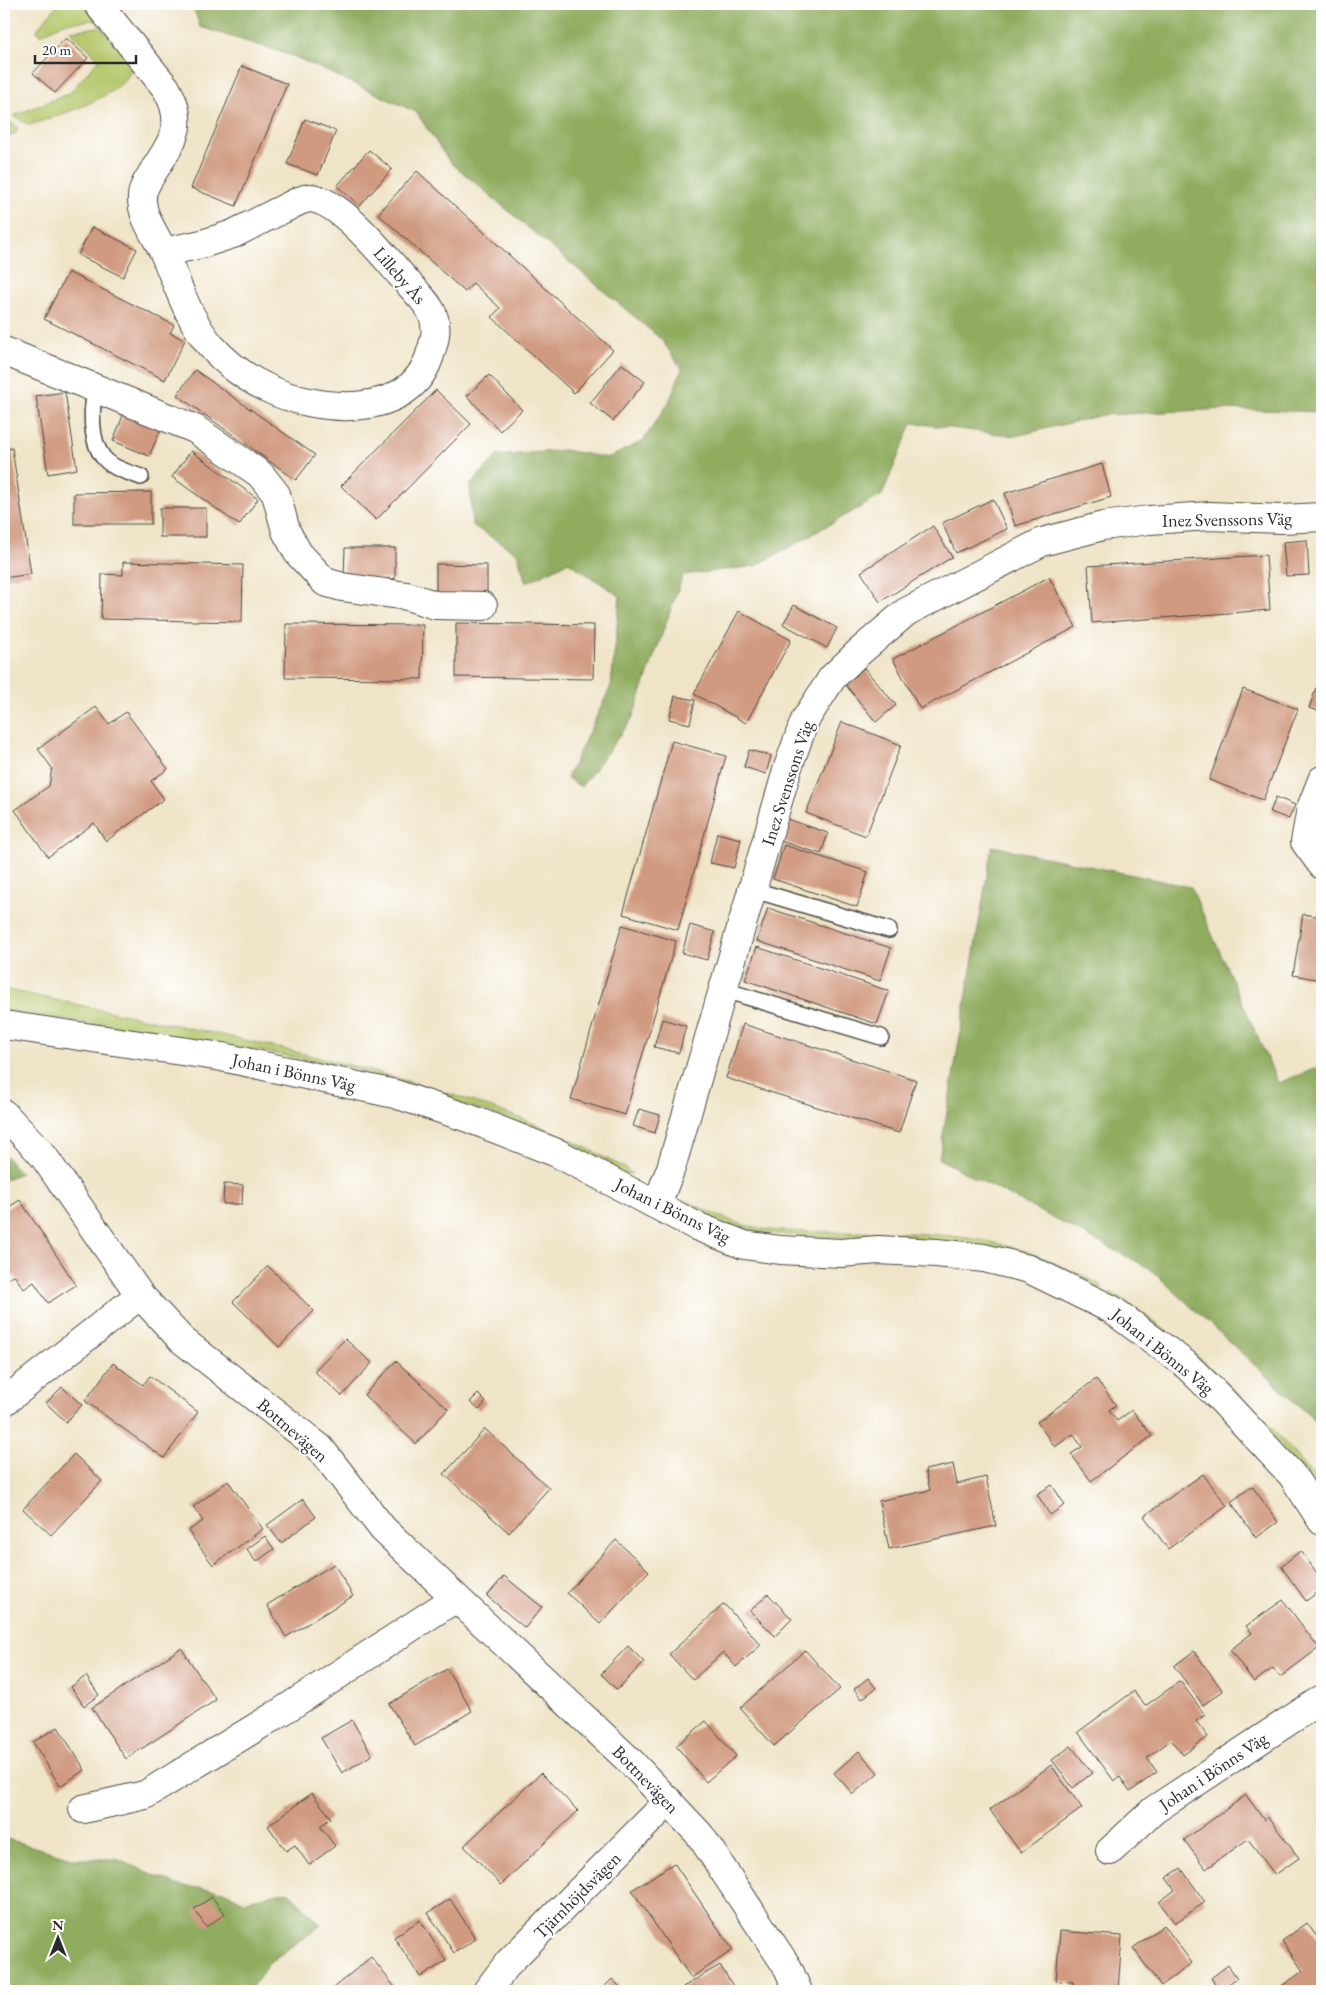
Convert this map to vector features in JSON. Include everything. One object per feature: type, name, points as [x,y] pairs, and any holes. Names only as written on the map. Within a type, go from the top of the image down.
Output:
[{"type":"street","name":"Lilleby Ås","points":[[98,4],[166,88],[174,101],[178,115],[173,140],[145,184],[142,196],[144,213],[164,252],[188,312],[211,346],[240,372],[267,388],[295,399],[317,403],[361,406],[392,398],[413,386],[428,362],[436,336],[432,313],[356,226],[336,209],[317,201],[309,198],[298,201],[233,234],[202,244],[164,252]]},
{"type":"street","points":[[4,351],[195,428],[260,474],[276,494],[286,531],[298,553],[325,582],[342,587],[406,596],[435,605],[483,606]]},
{"type":"street","name":"Inez Svenssons Väg","points":[[656,1204],[671,1168],[754,890],[788,767],[805,720],[832,678],[906,612],[1042,542],[1103,526],[1149,520],[1210,516],[1322,517]]},
{"type":"street","points":[[1322,780],[1311,808],[1305,842],[1322,865]]},
{"type":"street","name":"Johan i Bönns Väg","points":[[4,1025],[222,1057],[395,1094],[468,1118],[557,1153],[696,1226],[744,1245],[780,1250],[841,1252],[888,1250],[984,1258],[1029,1269],[1111,1309],[1184,1363],[1220,1398],[1292,1475],[1322,1521]]},
{"type":"street","name":"Bottnevägen","points":[[4,1114],[42,1154],[140,1295],[182,1340],[320,1448],[383,1529],[456,1598],[491,1628],[670,1801],[700,1835],[788,1968],[798,1991]]},
{"type":"street","points":[[4,1402],[140,1295]]},
{"type":"street","points":[[83,1809],[144,1795],[280,1712],[456,1598]]},
{"type":"street","name":"Johan i Bönns Väg","points":[[1110,1852],[1154,1810],[1322,1699]]},
{"type":"street","name":"Tjärnhöjdsvägen","points":[[487,1991],[510,1962],[670,1801]]},
{"type":"lane","points":[[97,388],[92,400],[92,418],[102,457],[116,468],[141,477]]},
{"type":"lane","points":[[754,890],[889,930]]},
{"type":"lane","points":[[724,990],[881,1037]]},
{"type":"green space","points":[[55,4],[84,4],[96,20],[64,23],[40,35],[37,32],[38,28],[57,6]]},
{"type":"green space","points":[[192,4],[1322,4],[1322,412],[1225,409],[1103,415],[1015,436],[912,423],[882,495],[756,566],[683,575],[632,719],[581,787],[567,778],[611,686],[620,596],[568,562],[526,583],[517,553],[472,525],[470,485],[497,456],[564,450],[608,458],[643,441],[669,402],[682,369],[662,340],[449,161],[416,112],[293,56],[200,27]]},
{"type":"green space","points":[[100,27],[121,48],[130,62],[130,73],[122,84],[108,94],[91,102],[29,125],[13,116],[70,93],[99,59],[70,31]]},
{"type":"green space","points":[[4,118],[17,127],[17,132],[4,140]]},
{"type":"green space","points":[[992,846],[1191,887],[1278,1083],[1322,1066],[1322,1427],[1149,1268],[939,1159]]},
{"type":"green space","points":[[4,989],[267,1045],[397,1078],[462,1098],[538,1125],[627,1169],[632,1174],[623,1173],[537,1128],[349,1068],[272,1053],[4,1010]]},
{"type":"green space","points":[[4,1154],[21,1173],[4,1180]]},
{"type":"green space","points":[[687,1201],[726,1219],[768,1230],[923,1234],[954,1236],[984,1241],[1025,1251],[1046,1259],[1095,1282],[1102,1286],[1102,1289],[924,1239],[819,1237],[761,1233],[730,1226],[690,1208]]},
{"type":"green space","points":[[1113,1293],[1164,1329],[1234,1390],[1277,1434],[1317,1480],[1322,1496],[1254,1414],[1215,1376],[1109,1294]]},
{"type":"green space","points":[[4,1838],[75,1859],[117,1859],[180,1886],[224,1891],[242,1901],[288,1891],[321,1925],[270,1962],[249,1991],[4,1991]]},
{"type":"building","points":[[66,38],[88,58],[55,93],[33,73]]},
{"type":"building","points":[[242,66],[287,84],[236,206],[191,188]]},
{"type":"building","points":[[305,119],[336,131],[318,175],[287,164]]},
{"type":"building","points":[[369,150],[392,169],[360,206],[337,186]]},
{"type":"building","points":[[417,171],[613,350],[574,393],[492,317],[500,308],[473,283],[465,292],[378,214]]},
{"type":"building","points":[[92,227],[137,249],[123,277],[78,255]]},
{"type":"building","points":[[68,272],[174,325],[170,333],[185,340],[165,380],[44,319]]},
{"type":"building","points":[[622,364],[645,382],[613,421],[590,403]]},
{"type":"building","points":[[195,370],[315,455],[296,480],[177,395]]},
{"type":"building","points":[[489,375],[522,410],[500,431],[467,396]]},
{"type":"building","points":[[436,390],[471,424],[376,520],[341,486]]},
{"type":"building","points":[[65,392],[77,469],[48,474],[36,396]]},
{"type":"building","points":[[124,413],[161,429],[149,456],[113,441]]},
{"type":"building","points":[[12,448],[31,574],[4,578],[4,449]]},
{"type":"building","points":[[191,451],[258,499],[239,525],[172,477]]},
{"type":"building","points":[[1102,464],[1111,497],[1015,526],[1005,493]]},
{"type":"building","points":[[151,492],[151,524],[74,524],[74,493]]},
{"type":"building","points":[[993,499],[1007,529],[956,553],[942,523]]},
{"type":"building","points":[[160,508],[206,508],[206,537],[160,537]]},
{"type":"building","points":[[933,526],[952,557],[880,602],[861,572]]},
{"type":"building","points":[[1307,540],[1309,575],[1286,576],[1283,542]]},
{"type":"building","points":[[345,548],[395,548],[395,579],[344,578]]},
{"type":"building","points":[[1266,555],[1270,610],[1092,623],[1088,566]]},
{"type":"building","points":[[123,562],[243,565],[242,622],[101,619],[102,574],[123,575]]},
{"type":"building","points":[[436,564],[487,565],[487,595],[436,594]]},
{"type":"building","points":[[1049,577],[1076,627],[920,709],[893,659]]},
{"type":"building","points":[[794,605],[837,628],[827,648],[783,624]]},
{"type":"building","points":[[739,611],[791,640],[746,723],[694,694]]},
{"type":"building","points":[[456,623],[594,625],[593,679],[456,677]]},
{"type":"building","points":[[286,624],[423,625],[422,679],[285,678]]},
{"type":"building","points":[[864,668],[896,705],[876,722],[845,684]]},
{"type":"building","points":[[1316,688],[1322,691],[1322,712],[1309,708]]},
{"type":"building","points":[[1243,689],[1298,709],[1263,800],[1209,780]]},
{"type":"building","points":[[675,696],[695,700],[690,724],[669,719]]},
{"type":"building","points":[[96,707],[109,724],[126,712],[168,769],[151,781],[164,799],[106,841],[94,823],[48,857],[15,810],[49,786],[52,768],[38,749]]},
{"type":"building","points":[[842,722],[901,745],[866,836],[806,813]]},
{"type":"building","points":[[672,741],[726,756],[678,930],[623,914]]},
{"type":"building","points":[[749,750],[771,756],[766,774],[744,767]]},
{"type":"building","points":[[1276,797],[1295,805],[1289,819],[1270,812]]},
{"type":"building","points":[[787,819],[828,833],[821,854],[780,841]]},
{"type":"building","points":[[717,833],[741,839],[734,868],[710,863]]},
{"type":"building","points":[[784,845],[868,872],[857,907],[773,879]]},
{"type":"building","points":[[768,908],[891,948],[880,981],[757,941]]},
{"type":"building","points":[[1303,914],[1322,917],[1322,980],[1293,975]]},
{"type":"building","points":[[622,925],[676,941],[625,1115],[571,1099]]},
{"type":"building","points":[[690,925],[715,932],[707,960],[682,953]]},
{"type":"building","points":[[757,947],[889,991],[877,1024],[745,980]]},
{"type":"building","points":[[662,1019],[686,1026],[679,1053],[654,1047]]},
{"type":"building","points":[[743,1024],[916,1080],[899,1133],[726,1078]]},
{"type":"building","points":[[639,1109],[660,1115],[655,1133],[633,1126]]},
{"type":"building","points":[[224,1184],[243,1185],[242,1204],[223,1204]]},
{"type":"building","points":[[20,1200],[76,1285],[48,1303],[34,1282],[24,1289],[14,1275],[4,1282],[4,1210]]},
{"type":"building","points":[[268,1266],[314,1311],[279,1347],[233,1302]]},
{"type":"building","points":[[345,1339],[372,1363],[342,1396],[314,1371]]},
{"type":"building","points":[[396,1361],[448,1409],[416,1444],[364,1395]]},
{"type":"building","points":[[113,1363],[143,1385],[150,1376],[198,1412],[164,1458],[85,1401]]},
{"type":"building","points":[[1096,1379],[1116,1405],[1109,1410],[1117,1421],[1132,1410],[1152,1436],[1091,1481],[1071,1454],[1082,1447],[1073,1434],[1055,1447],[1037,1422]]},
{"type":"building","points":[[62,1387],[82,1405],[66,1422],[46,1403]]},
{"type":"building","points":[[478,1394],[486,1402],[479,1410],[470,1402]]},
{"type":"building","points":[[485,1429],[549,1488],[509,1533],[444,1474]]},
{"type":"building","points":[[74,1454],[102,1481],[51,1535],[23,1509]]},
{"type":"building","points":[[953,1464],[957,1484],[986,1477],[996,1526],[889,1549],[879,1501],[930,1490],[925,1470]]},
{"type":"building","points":[[1203,1474],[1227,1506],[1168,1549],[1144,1516]]},
{"type":"building","points":[[228,1481],[263,1529],[213,1565],[188,1531],[203,1521],[193,1507]]},
{"type":"building","points":[[1052,1485],[1065,1505],[1050,1515],[1037,1494]]},
{"type":"building","points":[[1252,1486],[1278,1522],[1256,1538],[1231,1502]]},
{"type":"building","points":[[303,1499],[316,1517],[281,1543],[267,1525]]},
{"type":"building","points":[[265,1536],[274,1549],[256,1562],[247,1549]]},
{"type":"building","points":[[616,1540],[649,1571],[600,1624],[567,1593]]},
{"type":"building","points":[[1301,1551],[1322,1580],[1322,1589],[1306,1601],[1281,1566]]},
{"type":"building","points":[[334,1564],[353,1596],[286,1637],[267,1605]]},
{"type":"building","points":[[504,1576],[542,1607],[525,1628],[487,1596]]},
{"type":"building","points":[[768,1594],[792,1619],[775,1636],[750,1611]]},
{"type":"building","points":[[1283,1600],[1319,1648],[1280,1677],[1273,1668],[1254,1682],[1230,1650],[1252,1633],[1246,1626]]},
{"type":"building","points":[[724,1604],[761,1645],[736,1667],[723,1652],[693,1680],[669,1654]]},
{"type":"building","points":[[628,1646],[644,1662],[617,1690],[601,1674]]},
{"type":"building","points":[[181,1648],[216,1700],[126,1759],[92,1708]]},
{"type":"building","points":[[805,1650],[840,1689],[774,1746],[740,1708]]},
{"type":"building","points":[[1194,1651],[1223,1691],[1203,1705],[1174,1666]]},
{"type":"building","points":[[447,1669],[472,1711],[415,1746],[389,1704]]},
{"type":"building","points":[[86,1676],[99,1695],[84,1706],[71,1687]]},
{"type":"building","points":[[868,1678],[876,1688],[862,1699],[854,1689]]},
{"type":"building","points":[[1180,1681],[1205,1715],[1196,1721],[1208,1737],[1183,1755],[1171,1740],[1147,1758],[1157,1772],[1130,1792],[1120,1777],[1114,1781],[1078,1732],[1134,1691],[1145,1706]]},
{"type":"building","points":[[352,1720],[372,1755],[342,1773],[321,1738]]},
{"type":"building","points":[[706,1721],[736,1756],[706,1782],[676,1746]]},
{"type":"building","points":[[58,1727],[85,1770],[60,1786],[33,1742]]},
{"type":"building","points":[[1071,1746],[1092,1773],[1073,1788],[1052,1760]]},
{"type":"building","points":[[859,1751],[878,1773],[853,1794],[834,1773]]},
{"type":"building","points":[[1051,1765],[1082,1808],[1021,1853],[990,1810]]},
{"type":"building","points":[[541,1773],[578,1811],[501,1885],[464,1846]]},
{"type":"building","points":[[312,1793],[331,1818],[320,1826],[335,1846],[309,1865],[295,1845],[286,1851],[268,1826]]},
{"type":"building","points":[[1246,1795],[1264,1820],[1268,1817],[1299,1858],[1275,1875],[1248,1839],[1206,1869],[1184,1840]]},
{"type":"building","points":[[674,1863],[733,1950],[691,1978],[632,1890]]},
{"type":"building","points":[[1181,1868],[1205,1902],[1175,1923],[1159,1902],[1175,1890],[1166,1878]]},
{"type":"building","points":[[212,1897],[225,1914],[206,1927],[194,1909]]},
{"type":"building","points":[[450,1899],[476,1939],[454,1953],[428,1913]]},
{"type":"building","points":[[420,1920],[446,1961],[420,1977],[394,1937]]},
{"type":"building","points":[[1307,1923],[1322,1944],[1322,1991],[1275,1991],[1303,1971],[1282,1941]]},
{"type":"building","points":[[1164,1925],[1192,1963],[1161,1986],[1133,1948]]},
{"type":"building","points":[[1060,1931],[1122,1936],[1118,1991],[1072,1991],[1073,1982],[1056,1981]]},
{"type":"building","points":[[371,1957],[398,1991],[335,1991],[333,1988]]},
{"type":"building","points":[[720,1965],[733,1986],[724,1991],[686,1991],[683,1987]]},
{"type":"building","points":[[1228,1965],[1237,1978],[1220,1990],[1211,1978]]},
{"type":"building","points":[[612,1979],[624,1991],[600,1991]]}]
